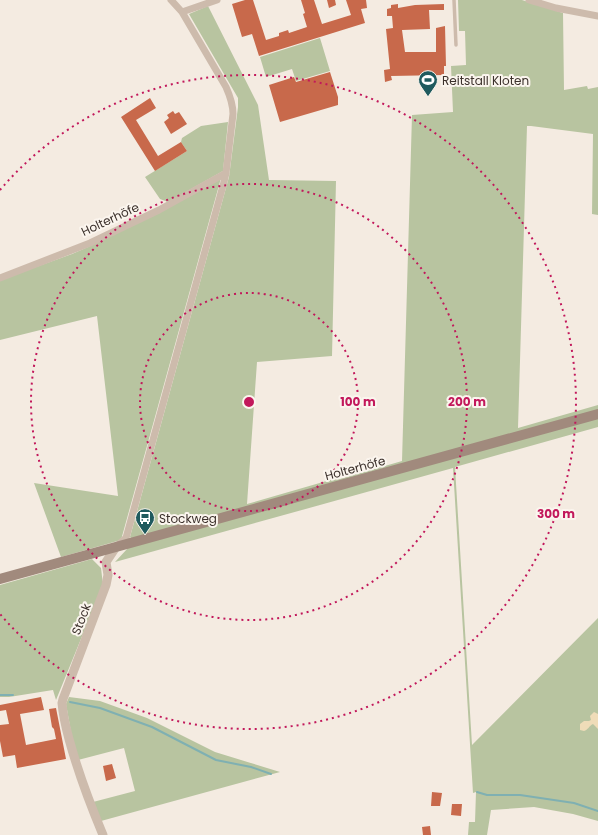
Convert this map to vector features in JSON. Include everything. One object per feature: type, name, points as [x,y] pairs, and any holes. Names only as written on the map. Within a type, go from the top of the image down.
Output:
[{"type":"main road","name":"Holterhöfe","points":[[0,579],[598,414]]},
{"type":"street","points":[[118,547],[126,538],[226,173],[233,114],[231,98],[226,87],[182,12],[171,0]]},
{"type":"street","points":[[182,12],[217,0]]},
{"type":"street","points":[[528,0],[556,8],[598,16]]},
{"type":"street","name":"Holterhöfe","points":[[0,278],[90,243],[159,210],[226,173]]},
{"type":"street","name":"Stock","points":[[103,835],[74,757],[67,730],[63,702],[105,589],[108,577],[106,562],[118,547]]},
{"type":"lane","points":[[454,0],[456,45]]},
{"type":"green space","points":[[458,0],[522,0],[563,13],[564,90],[587,86],[588,89],[598,87],[598,215],[592,214],[593,134],[527,126],[518,428],[598,405],[598,410],[132,539],[130,537],[229,177],[238,107],[238,98],[189,14],[208,6],[258,105],[269,180],[336,181],[332,356],[257,362],[247,504],[402,461],[412,115],[453,112],[451,66],[466,65],[465,31],[459,31]]},
{"type":"green space","points":[[320,38],[330,71],[296,81],[292,69],[266,77],[260,57]]},
{"type":"green space","points":[[228,122],[223,171],[168,202],[160,199],[145,177],[187,151],[181,142],[182,138],[201,126]]},
{"type":"green space","points":[[221,178],[121,540],[61,557],[34,483],[118,496],[97,316],[0,340],[0,280],[88,247]]},
{"type":"green space","points":[[598,417],[598,427],[455,467],[472,745],[598,618],[598,821],[573,814],[534,807],[491,810],[487,835],[468,835],[469,822],[475,822],[476,792],[473,793],[453,468],[115,562],[128,548]]},
{"type":"green space","points":[[92,559],[101,568],[103,585],[56,700],[53,690],[0,697],[0,585]]},
{"type":"green space","points":[[69,697],[100,701],[147,718],[215,752],[280,772],[101,821],[93,802],[135,791],[124,748],[78,760],[73,743],[66,704]]},
{"type":"sand","points":[[594,712],[598,714],[598,729],[593,724],[584,731],[580,730],[580,724],[584,721],[591,720],[590,716]]},
{"type":"building","points":[[245,0],[253,0],[266,40],[279,36],[279,33],[288,30],[289,33],[307,27],[301,0],[314,0],[322,24],[351,15],[346,0],[366,0],[367,8],[361,9],[365,23],[259,56],[252,34],[242,37],[232,4]]},
{"type":"building","points":[[327,0],[335,0],[336,5],[329,8]]},
{"type":"building","points":[[398,4],[398,8],[415,5],[444,4],[444,10],[429,10],[430,29],[402,30],[405,52],[436,52],[436,28],[445,26],[446,66],[444,66],[444,75],[391,76],[392,80],[385,82],[384,70],[390,69],[386,29],[393,28],[392,16],[387,16],[387,9],[391,8],[391,5]]},
{"type":"building","points":[[330,72],[338,97],[338,105],[280,122],[269,85],[294,77],[296,82]]},
{"type":"building","points":[[150,98],[156,108],[136,120],[158,156],[181,142],[187,151],[155,171],[121,117]]},
{"type":"building","points":[[173,111],[175,114],[179,112],[187,124],[171,134],[164,122],[169,118],[167,115]]},
{"type":"building","points":[[41,697],[44,710],[20,714],[26,745],[56,739],[49,709],[56,708],[66,759],[17,768],[15,755],[3,757],[0,741],[0,725],[9,724],[6,710],[0,711],[0,705]]},
{"type":"building","points":[[112,764],[116,778],[106,781],[103,766]]},
{"type":"building","points":[[432,792],[442,793],[440,806],[431,806]]},
{"type":"building","points":[[452,804],[462,804],[461,816],[451,815]]},
{"type":"building","points":[[430,826],[431,835],[423,835],[422,827]]},
{"type":"waterway","points":[[0,695],[13,695]]},
{"type":"waterway","points":[[70,702],[100,708],[152,727],[216,760],[251,767],[271,774]]},
{"type":"waterway","points":[[477,792],[487,795],[520,795],[574,803],[598,811]]},
{"type":"place","name":"Reitstall Kloten","points":[[428,97]]},
{"type":"place","name":"Stockweg","points":[[145,535]]}]
